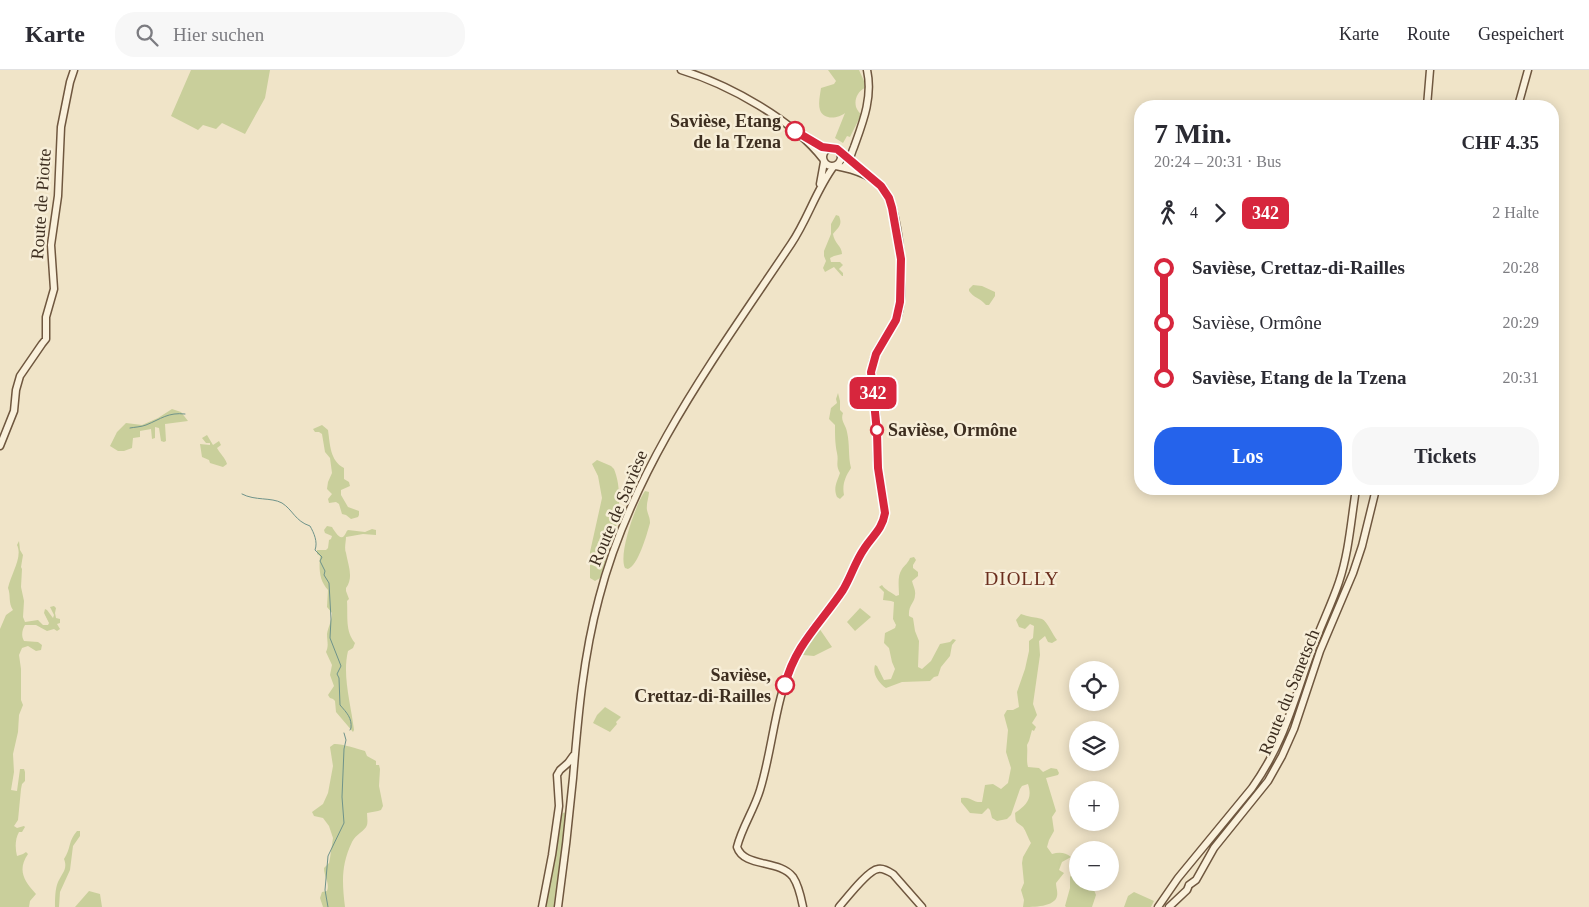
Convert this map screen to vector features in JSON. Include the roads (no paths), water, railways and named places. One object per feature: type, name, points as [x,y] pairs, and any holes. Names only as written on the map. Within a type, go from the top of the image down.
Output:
[{"type":"street","name":"Route de Piotte","points":[[0,446],[14,411],[16,390],[20,376],[46,339],[46,317],[54,290],[51,245],[58,196],[61,127],[74,70]]},
{"type":"street","points":[[681,70],[706,78],[734,92],[804,137],[828,148],[834,148],[849,158],[884,190],[890,202],[899,244],[901,262],[898,313],[896,320],[876,354],[872,368],[878,464],[885,513],[881,528],[862,551],[844,588],[806,638],[788,672],[761,786],[737,847],[739,852],[747,858],[777,866],[790,874],[797,885],[803,907]]},
{"type":"street","points":[[844,167],[866,114],[869,91],[866,70]]},
{"type":"street","points":[[1428,100],[1430,70]]},
{"type":"street","points":[[1520,100],[1528,70]]},
{"type":"street","points":[[804,137],[828,166],[844,167],[861,173],[878,183]]},
{"type":"street","points":[[817,195],[824,153],[828,148]]},
{"type":"street","points":[[835,166],[841,160],[840,152]]},
{"type":"street","name":"Route de Savièse","points":[[558,907],[584,677],[594,618],[609,563],[650,464],[678,417],[798,233],[827,175],[835,166]]},
{"type":"street","points":[[1158,907],[1178,878],[1252,788],[1281,740],[1316,640],[1339,583],[1347,553],[1355,495]]},
{"type":"street","name":"Route du Sanetsch","points":[[1169,907],[1196,880],[1214,848],[1268,780],[1282,756],[1294,729],[1320,652],[1353,573],[1375,495]]},
{"type":"street","points":[[542,907],[559,806],[556,778],[558,772],[568,764],[575,752]]},
{"type":"street","points":[[556,778],[564,772],[568,772],[573,777]]},
{"type":"street","points":[[838,907],[872,871],[878,869],[892,874],[922,907]]},
{"type":"street","points":[[1178,878],[1189,885]]},
{"type":"waterway","points":[[130,428],[144,426],[169,415],[185,414]]},
{"type":"waterway","points":[[242,494],[252,498],[282,503],[297,518],[310,526],[313,532],[316,541],[315,550],[322,557],[320,561],[325,571],[324,575],[329,583],[330,638],[341,666],[337,674],[339,678],[340,705],[350,718],[350,730]]},
{"type":"waterway","points":[[328,907],[325,890],[328,856],[344,823],[342,797],[346,740],[344,733]]},
{"type":"place","name":"Savièse, Etang de la Tzena","points":[[795,131]]},
{"type":"place","name":"Savièse, Ormône","points":[[877,430]]},
{"type":"place","name":"Savièse, Crettaz-di-Railles","points":[[785,685]]},
{"type":"district","name":"DIOLLY","points":[[1022,578]]}]
